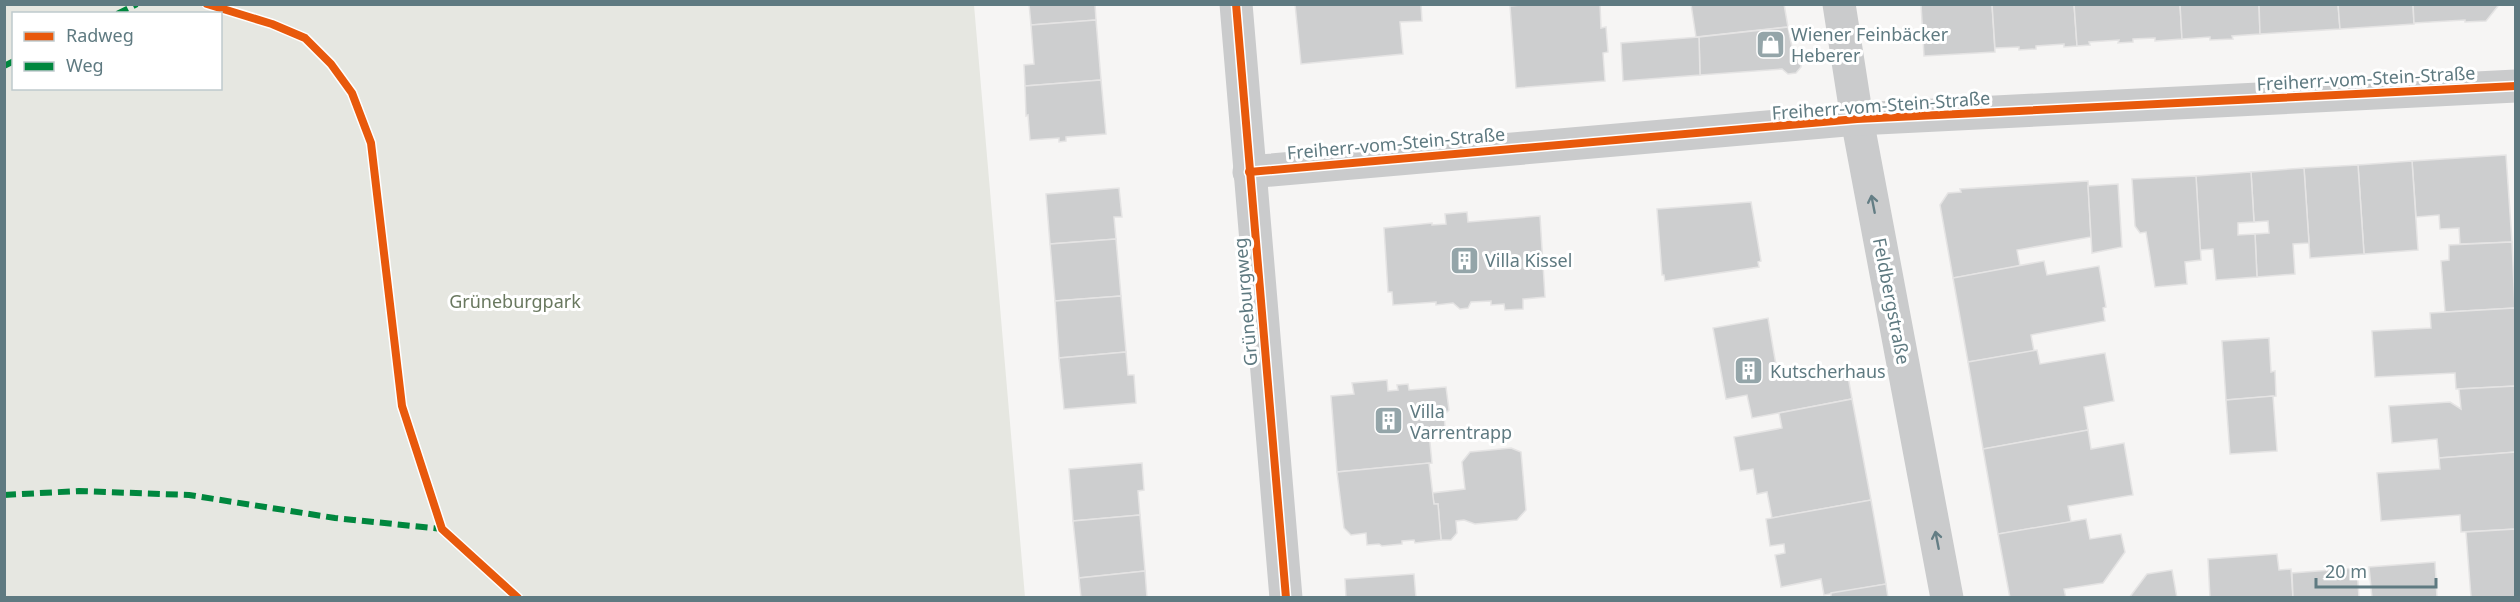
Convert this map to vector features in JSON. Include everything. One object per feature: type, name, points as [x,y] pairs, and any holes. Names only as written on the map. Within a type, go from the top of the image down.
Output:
[{"type":"street","name":"Grüneburgweg","points":[[1236,4],[1286,597]]},
{"type":"street","name":"Feldbergstraße","points":[[1839,4],[1857,119],[1947,597]]},
{"type":"street","name":"Freiherr-vom-Stein-Straße","points":[[1249,172],[1857,119],[2516,86]]},
{"type":"green space","name":"Grüneburgpark","points":[[4,5],[974,5],[1025,597],[5,597]]},
{"type":"building","points":[[1029,4],[1095,4],[1096,20],[1031,25]]},
{"type":"building","points":[[1295,4],[1421,4],[1422,21],[1400,22],[1403,54],[1301,64]]},
{"type":"building","points":[[1600,4],[1601,28],[1606,27],[1608,52],[1603,53],[1605,81],[1516,88],[1510,6]]},
{"type":"building","points":[[1691,4],[1784,4],[1788,27],[1696,37]]},
{"type":"building","points":[[1921,4],[1992,4],[1995,52],[1924,56]]},
{"type":"building","points":[[1992,4],[2074,4],[2077,46],[2064,47],[2064,44],[2019,50],[2019,47],[1995,48]]},
{"type":"building","points":[[2074,4],[2180,4],[2182,39],[2155,41],[2155,38],[2133,39],[2133,42],[2118,43],[2119,40],[2089,42],[2090,45],[2077,46]]},
{"type":"building","points":[[2180,4],[2259,4],[2260,34],[2232,36],[2233,39],[2210,40],[2210,37],[2182,39]]},
{"type":"building","points":[[2259,4],[2338,4],[2340,29],[2260,34]]},
{"type":"building","points":[[2338,4],[2413,4],[2414,24],[2340,29]]},
{"type":"building","points":[[2413,4],[2498,4],[2498,6],[2486,21],[2414,23]]},
{"type":"building","points":[[1096,20],[1101,80],[1025,86],[1024,65],[1034,64],[1031,25]]},
{"type":"building","points":[[1788,27],[1793,53],[1801,59],[1801,67],[1796,73],[1788,74],[1782,69],[1700,75],[1699,37]]},
{"type":"building","points":[[1699,37],[1700,75],[1623,81],[1621,43]]},
{"type":"building","points":[[1101,80],[1106,134],[1066,137],[1066,141],[1059,142],[1059,138],[1030,140],[1025,86]]},
{"type":"building","points":[[2506,155],[2512,242],[2460,244],[2459,228],[2440,229],[2439,215],[2416,217],[2412,161]]},
{"type":"building","points":[[2412,161],[2418,250],[2364,254],[2358,165]]},
{"type":"building","points":[[2358,165],[2364,254],[2310,258],[2304,168]]},
{"type":"building","points":[[2304,168],[2309,243],[2293,244],[2295,274],[2257,277],[2255,234],[2269,233],[2268,221],[2254,222],[2251,172]]},
{"type":"building","points":[[2251,172],[2254,222],[2238,223],[2238,235],[2255,234],[2257,277],[2216,280],[2213,249],[2200,250],[2196,176]]},
{"type":"building","points":[[2196,176],[2201,260],[2185,262],[2187,284],[2155,287],[2146,232],[2140,233],[2135,226],[2132,179]]},
{"type":"building","points":[[2088,181],[2091,237],[2017,250],[2020,266],[1953,278],[1940,205],[1948,193],[1961,192],[1960,189]]},
{"type":"building","points":[[2118,184],[2122,247],[2092,253],[2088,186]]},
{"type":"building","points":[[1119,188],[1122,217],[1114,217],[1116,239],[1050,244],[1046,194]]},
{"type":"building","points":[[1751,202],[1761,261],[1758,262],[1759,267],[1665,281],[1662,275],[1657,209]]},
{"type":"building","name":"Villa Kissel","points":[[1467,212],[1468,222],[1540,216],[1545,297],[1523,299],[1523,309],[1505,310],[1504,304],[1491,305],[1491,301],[1471,302],[1468,308],[1460,309],[1453,303],[1393,305],[1392,292],[1388,292],[1384,228],[1432,223],[1432,225],[1446,224],[1445,214]]},
{"type":"building","points":[[1116,239],[1121,296],[1055,301],[1050,244]]},
{"type":"building","points":[[2512,242],[2515,308],[2445,312],[2441,261],[2449,260],[2449,245]]},
{"type":"building","points":[[2044,261],[2047,275],[2099,266],[2106,307],[2103,308],[2105,321],[2031,335],[2034,351],[1968,362],[1953,278]]},
{"type":"building","points":[[1121,296],[1126,352],[1059,358],[1055,301]]},
{"type":"building","points":[[2515,308],[2516,386],[2456,389],[2455,373],[2375,377],[2372,331],[2431,328],[2430,313]]},
{"type":"building","name":"Kutscherhaus","points":[[1768,318],[1778,377],[1846,365],[1852,399],[1752,418],[1747,395],[1726,399],[1713,328]]},
{"type":"building","points":[[2269,338],[2271,372],[2275,371],[2276,396],[2226,400],[2222,341]]},
{"type":"building","points":[[2037,350],[2040,364],[2105,353],[2114,401],[2084,407],[2088,430],[1983,449],[1968,362]]},
{"type":"building","points":[[1126,352],[1128,375],[1134,375],[1136,403],[1064,409],[1059,358]]},
{"type":"building","name":"Villa Varrentrapp","points":[[1387,380],[1388,391],[1398,390],[1397,385],[1408,384],[1409,390],[1446,387],[1449,410],[1444,415],[1445,426],[1440,432],[1429,433],[1432,463],[1337,472],[1331,396],[1354,394],[1352,383]]},
{"type":"building","points":[[2516,386],[2516,452],[2439,458],[2437,439],[2392,443],[2389,406],[2450,402],[2461,409],[2459,389]]},
{"type":"building","points":[[2273,396],[2277,451],[2230,454],[2226,400]]},
{"type":"building","points":[[1852,399],[1871,500],[1772,518],[1767,492],[1757,494],[1753,469],[1740,471],[1734,437],[1782,428],[1779,413]]},
{"type":"building","points":[[2088,430],[2091,449],[2124,443],[2133,495],[2068,506],[2071,522],[1998,534],[1983,449]]},
{"type":"building","points":[[1511,448],[1521,452],[1526,510],[1517,520],[1475,524],[1464,520],[1456,521],[1457,533],[1451,540],[1441,540],[1438,504],[1434,504],[1432,493],[1465,489],[1462,462],[1470,452]]},
{"type":"building","points":[[2516,452],[2516,529],[2461,532],[2460,515],[2381,521],[2377,473],[2440,469],[2439,458]]},
{"type":"building","points":[[1142,463],[1144,490],[1138,491],[1140,515],[1073,521],[1069,469]]},
{"type":"building","points":[[1429,463],[1434,504],[1438,504],[1441,540],[1415,543],[1414,540],[1402,541],[1402,544],[1382,546],[1367,545],[1366,533],[1351,535],[1344,528],[1337,472]]},
{"type":"building","points":[[1871,500],[1886,584],[1824,595],[1821,579],[1781,587],[1775,555],[1785,553],[1784,544],[1770,546],[1766,519]]},
{"type":"building","points":[[1140,515],[1145,571],[1079,578],[1073,521]]},
{"type":"building","points":[[2086,519],[2090,539],[2121,534],[2125,552],[2103,583],[2064,589],[2066,598],[2010,598],[1998,534]]},
{"type":"building","points":[[2516,529],[2516,598],[2462,598],[2471,597],[2466,532]]},
{"type":"building","points":[[2277,554],[2279,570],[2291,569],[2293,598],[2210,598],[2208,559]]},
{"type":"building","points":[[2435,562],[2437,598],[2372,598],[2369,567]]},
{"type":"building","points":[[2357,568],[2359,598],[2293,598],[2292,573]]},
{"type":"building","points":[[2172,570],[2177,598],[2129,598],[2147,574]]},
{"type":"building","points":[[1145,571],[1147,598],[1081,598],[1079,578]]},
{"type":"building","points":[[1414,574],[1416,598],[1346,598],[1345,579]]},
{"type":"building","points":[[1886,584],[1888,598],[1831,598],[1831,593]]},
{"type":"marked path","points":[[121,12],[137,4]]},
{"type":"marked path","points":[[4,66],[12,62]]},
{"type":"marked path","points":[[4,495],[79,491],[189,495],[335,518],[442,529]]},
{"type":"cycle path","points":[[207,4],[272,24],[305,38],[331,64],[352,93],[371,143],[402,406],[442,529],[518,598]]},
{"type":"cycle path","points":[[1236,4],[1286,598]]},
{"type":"cycle path","points":[[1249,172],[1857,119],[2516,86]]},
{"type":"place","name":"Wiener Feinbäcker Heberer","points":[[1770,44]]},
{"type":"place","name":"Villa Kissel","points":[[1464,260]]},
{"type":"place","name":"Kutscherhaus","points":[[1749,371]]},
{"type":"place","name":"Villa Varrentrapp","points":[[1389,421]]}]
